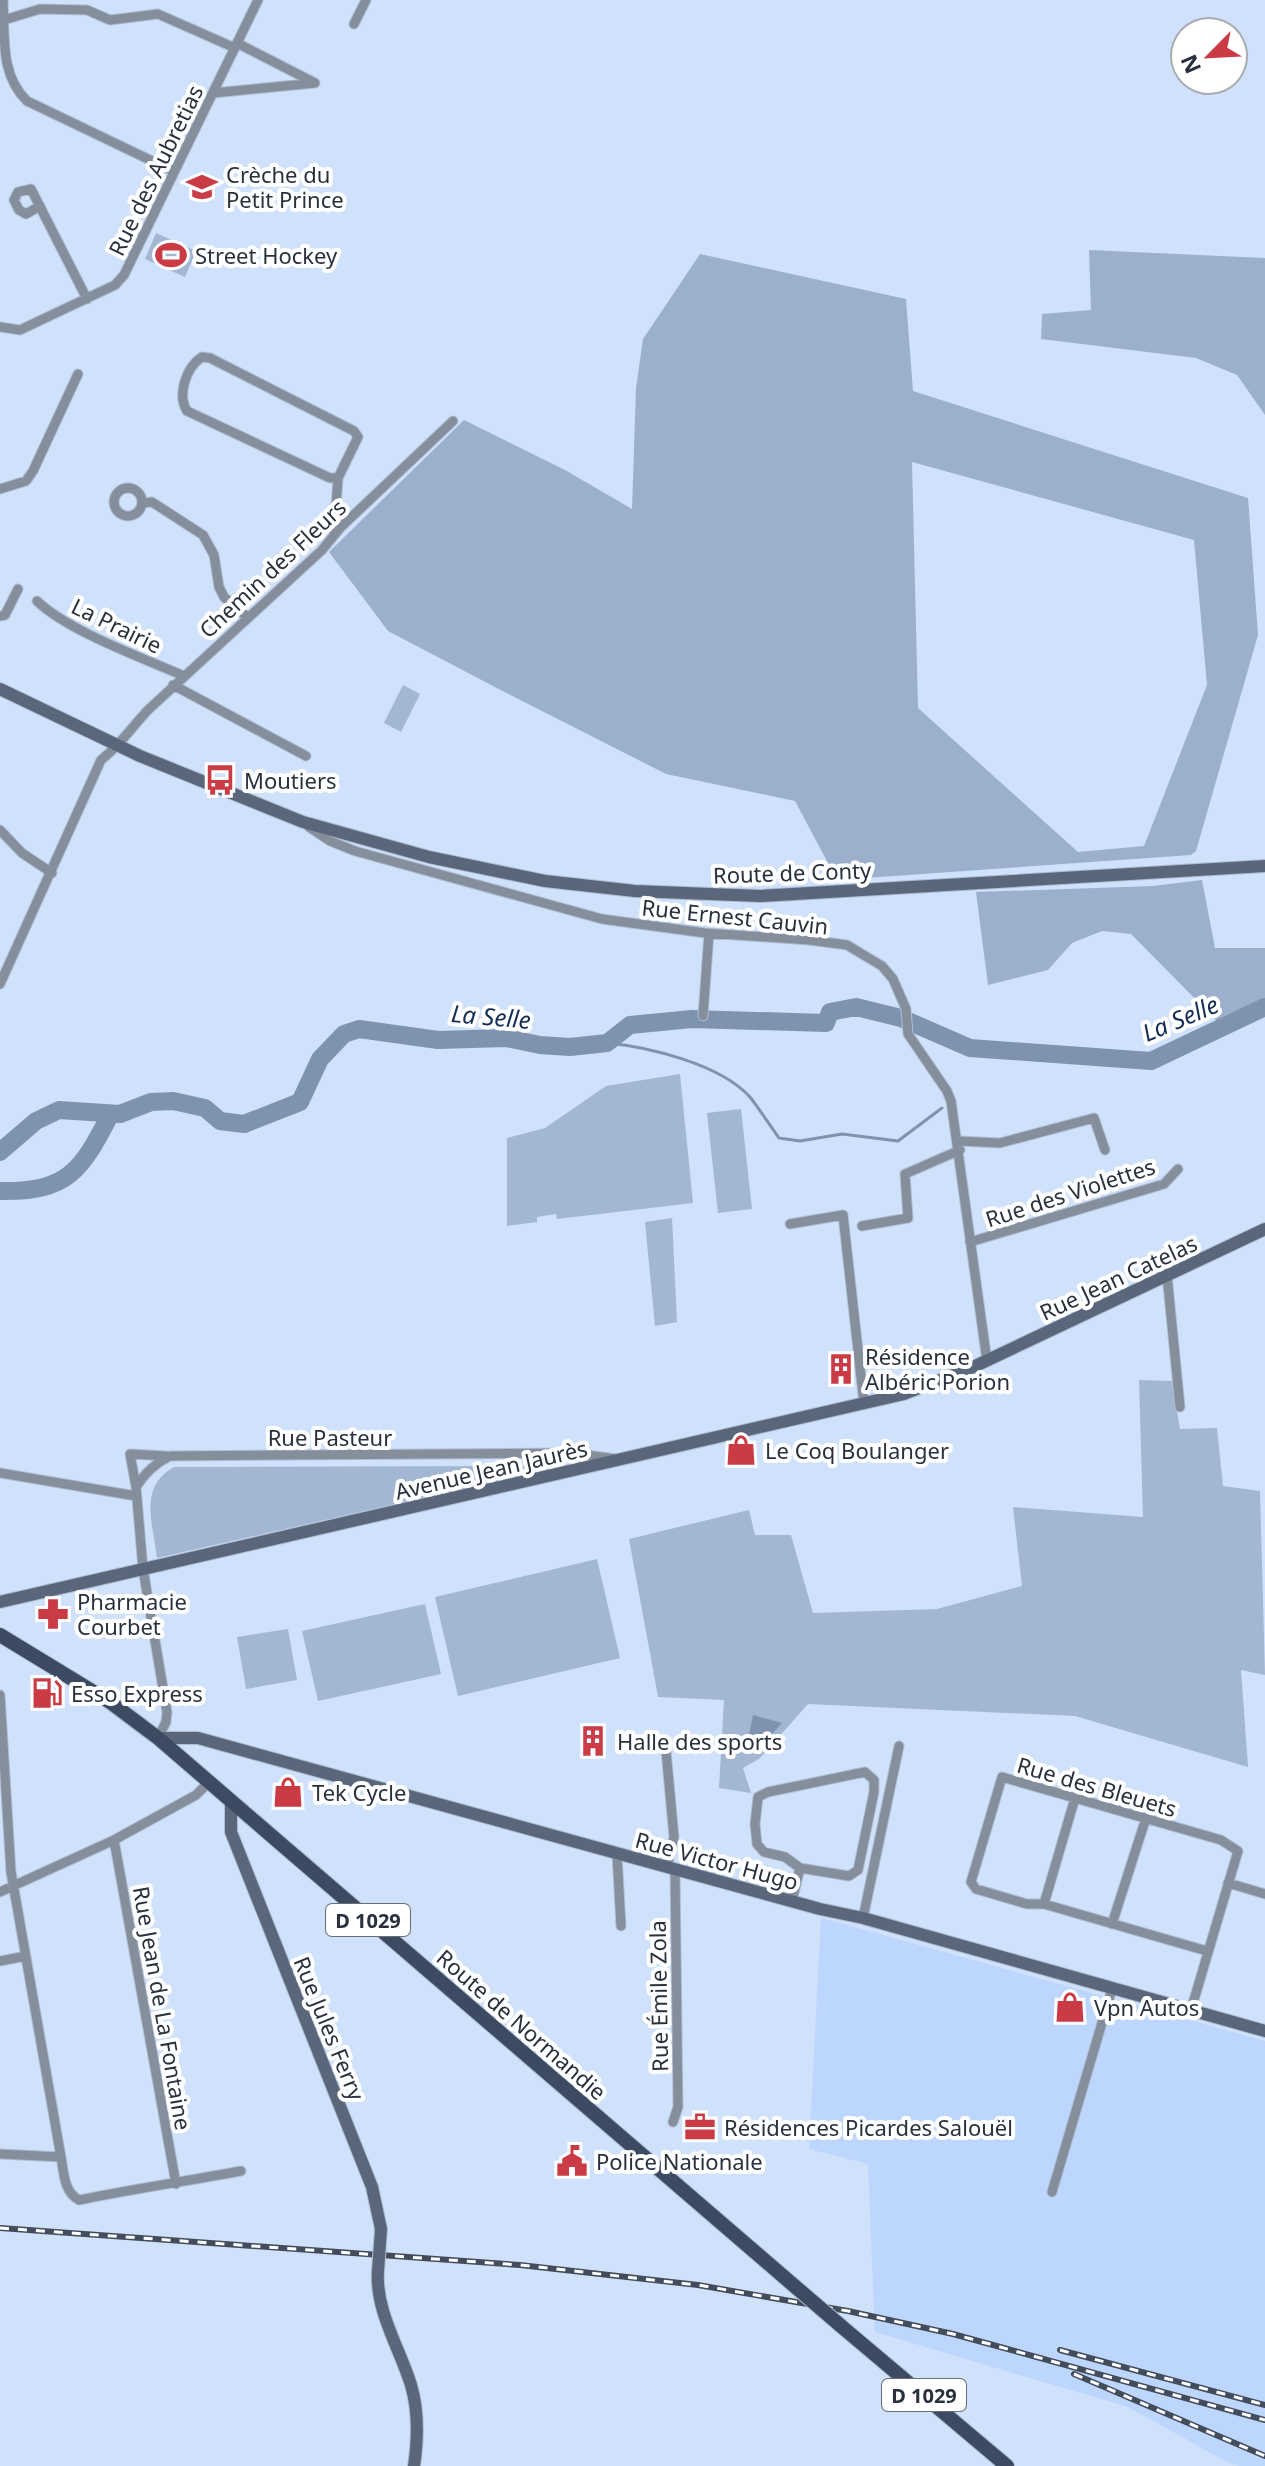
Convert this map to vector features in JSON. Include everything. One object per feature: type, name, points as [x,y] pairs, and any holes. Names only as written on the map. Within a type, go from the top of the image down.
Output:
[{"type":"main road","name":"Route de Normandie","points":[[2,1640],[110,1702],[158,1738],[1007,2466]]},
{"type":"street","points":[[3,0],[6,74],[15,91],[27,101],[173,171]]},
{"type":"street","name":"Rue des Aubretias","points":[[0,327],[20,330],[115,285],[124,275],[258,0]]},
{"type":"street","points":[[354,24],[366,0]]},
{"type":"street","points":[[4,20],[40,9],[87,10],[110,20],[158,14],[236,45],[315,83],[213,93]]},
{"type":"street","points":[[40,206],[87,299]]},
{"type":"street","points":[[334,538],[338,478],[358,437],[354,431],[210,358],[202,357],[196,361],[181,391],[181,401],[187,411],[330,478],[338,478]]},
{"type":"street","points":[[0,489],[26,481],[33,471],[78,374]]},
{"type":"street","name":"Chemin des Fleurs","points":[[0,984],[101,760],[120,745],[131,728],[173,685],[334,538],[341,527],[453,421]]},
{"type":"street","points":[[142,503],[152,502],[203,535],[214,555],[219,587],[224,597],[247,617]]},
{"type":"street","points":[[0,616],[5,615],[18,589]]},
{"type":"street","name":"La Prairie","points":[[37,601],[47,611],[107,642],[184,676]]},
{"type":"street","points":[[173,685],[306,756]]},
{"type":"street","name":"Route de Conty","points":[[0,689],[178,772],[326,834],[545,881],[635,891],[760,896],[1265,866]]},
{"type":"street","points":[[0,830],[22,853],[52,873]]},
{"type":"street","name":"Rue Ernest Cauvin","points":[[326,834],[355,851],[602,919],[709,933],[847,945],[882,966],[902,995],[910,1036],[947,1091],[959,1146],[987,1361]]},
{"type":"street","points":[[703,1016],[709,933]]},
{"type":"street","points":[[0,953],[13,958]]},
{"type":"street","points":[[862,1226],[908,1218],[905,1174],[959,1146],[1000,1143],[1094,1118],[1105,1150]]},
{"type":"street","name":"Rue des Violettes","points":[[970,1242],[1164,1184],[1178,1169]]},
{"type":"street","points":[[790,1224],[843,1215],[864,1404]]},
{"type":"street","name":"Rue Jean Catelas","points":[[987,1361],[1265,1229]]},
{"type":"street","points":[[1167,1275],[1180,1407]]},
{"type":"street","name":"Avenue Jean Jaurès","points":[[0,1602],[864,1404],[904,1394],[987,1361]]},
{"type":"street","name":"Rue Pasteur","points":[[136,1491],[130,1454],[572,1453],[619,1460]]},
{"type":"street","points":[[555,1454],[558,1474]]},
{"type":"street","points":[[158,1738],[167,1712],[143,1569],[136,1491],[151,1467],[170,1456]]},
{"type":"street","points":[[0,1473],[136,1491]]},
{"type":"street","points":[[0,1695],[14,1888],[61,2157],[71,2196],[79,2200],[160,2183],[176,2184],[241,2171]]},
{"type":"street","name":"Rue Victor Hugo","points":[[158,1738],[198,1738],[617,1854],[863,1918],[1265,2031]]},
{"type":"street","name":"Rue Émile Zola","points":[[665,1740],[674,1837],[671,1868],[678,2107],[673,2122]]},
{"type":"street","points":[[863,1918],[899,1746]]},
{"type":"street","points":[[865,1772],[874,1780],[874,1792],[858,1870],[849,1876],[800,1868],[785,1857],[764,1852],[757,1844],[755,1824],[758,1797],[768,1792],[865,1772]]},
{"type":"street","name":"Rue des Bleuets","points":[[1191,2010],[1238,1851],[1221,1840],[1002,1777],[971,1882],[976,1889],[1027,1904],[1044,1904],[1207,1951]]},
{"type":"street","points":[[0,1892],[114,1840],[196,1795],[209,1782]]},
{"type":"street","points":[[1044,1904],[1075,1798]]},
{"type":"street","name":"Rue Jules Ferry","points":[[231,1802],[231,1832],[372,2187],[381,2229],[380,2299],[412,2388],[419,2431],[414,2466]]},
{"type":"street","points":[[1112,1924],[1146,1818]]},
{"type":"street","name":"Rue Jean de La Fontaine","points":[[114,1840],[176,2184]]},
{"type":"street","points":[[617,1854],[621,1926]]},
{"type":"street","points":[[792,1901],[800,1868]]},
{"type":"street","points":[[1228,1883],[1265,1894]]},
{"type":"street","points":[[0,1961],[26,1956]]},
{"type":"street","points":[[1052,2192],[1112,1989]]},
{"type":"street","points":[[0,2154],[61,2157]]},
{"type":"shaded area","name":"Street Hockey","points":[[156,233],[196,251],[185,277],[145,259]]},
{"type":"shaded area","points":[[1089,250],[1265,258],[1265,415],[1237,375],[1196,358],[1041,339],[1042,314],[1091,310]]},
{"type":"shaded area","points":[[700,254],[906,299],[913,391],[1248,498],[1258,635],[1196,851],[1191,855],[837,880],[795,801],[666,774],[388,631],[329,552],[464,420],[565,470],[632,509],[636,388],[643,339]],"holes":[[[912,462],[1194,540],[1207,685],[1144,846],[1078,852],[918,708]]]},
{"type":"shaded area","points":[[403,685],[420,694],[401,732],[384,723]]},
{"type":"shaded area","points":[[1202,880],[1215,948],[1265,948],[1265,1002],[1219,1023],[1131,934],[1102,931],[1072,943],[1048,970],[988,985],[976,892],[1153,886]]},
{"type":"shaded area","points":[[680,1074],[693,1203],[557,1219],[556,1214],[537,1217],[537,1222],[507,1226],[507,1138],[545,1128],[606,1086]]},
{"type":"shaded area","points":[[741,1109],[752,1209],[718,1213],[707,1113]]},
{"type":"shaded area","points":[[672,1218],[677,1322],[655,1326],[645,1222]]},
{"type":"shaded area","points":[[1139,1380],[1172,1381],[1180,1429],[1217,1428],[1223,1486],[1260,1491],[1265,1675],[1241,1670],[1248,1767],[1075,1716],[808,1704],[759,1759],[743,1768],[751,1793],[719,1788],[724,1700],[658,1697],[629,1539],[749,1510],[755,1535],[791,1535],[813,1613],[937,1609],[1022,1586],[1013,1507],[1143,1517]]},
{"type":"shaded area","points":[[538,1462],[549,1462],[550,1469],[157,1558],[150,1507],[152,1495],[163,1475],[174,1467],[538,1466]]},
{"type":"shaded area","points":[[597,1559],[620,1658],[458,1696],[435,1597]]},
{"type":"shaded area","points":[[425,1604],[441,1674],[318,1701],[302,1631]]},
{"type":"shaded area","points":[[288,1629],[297,1680],[246,1689],[237,1637]]},
{"type":"shaded area","points":[[753,1715],[782,1723],[756,1752],[746,1750]]},
{"type":"shaded area","points":[[821,1918],[1265,2041],[1265,2466],[1240,2466],[1227,2462],[1128,2407],[875,2332],[868,2164],[809,2149]]},
{"type":"waterway","name":"La Selle","points":[[0,1152],[36,1121],[59,1110],[120,1114],[151,1102],[173,1101],[205,1108],[220,1121],[244,1124],[300,1102],[320,1059],[344,1034],[359,1029],[438,1040],[506,1038],[570,1047],[607,1043],[630,1025],[692,1019],[826,1023],[830,1012],[856,1007],[901,1018],[970,1048],[1151,1061],[1265,1007]]},
{"type":"waterway","points":[[607,1043],[663,1053],[721,1075],[750,1097],[779,1138],[800,1141],[842,1134],[898,1141],[942,1108]]},
{"type":"waterway","name":"La Selle","points":[[0,1191],[42,1187],[70,1174],[90,1151],[110,1115]]},
{"type":"railway","points":[[0,2228],[520,2265],[698,2285],[848,2311],[953,2334],[1265,2420]]},
{"type":"railway","points":[[1060,2350],[1265,2405]]},
{"type":"railway","points":[[1074,2374],[1265,2456]]},
{"type":"place","name":"Crèche du Petit Prince","points":[[202,187]]},
{"type":"place","name":"Street Hockey","points":[[171,255]]},
{"type":"place","name":"Moutiers","points":[[220,780]]},
{"type":"place","name":"Résidence Albéric Porion","points":[[841,1369]]},
{"type":"place","name":"Le Coq Boulanger","points":[[741,1450]]},
{"type":"place","name":"Pharmacie Courbet","points":[[53,1614]]},
{"type":"place","name":"Esso Express","points":[[47,1693]]},
{"type":"place","name":"Halle des sports","points":[[593,1741]]},
{"type":"place","name":"Tek Cycle","points":[[288,1792]]},
{"type":"place","name":"Vpn Autos","points":[[1070,2007]]},
{"type":"place","name":"Résidences Picardes Salouël","points":[[700,2127]]},
{"type":"place","name":"Police Nationale","points":[[572,2161]]}]
